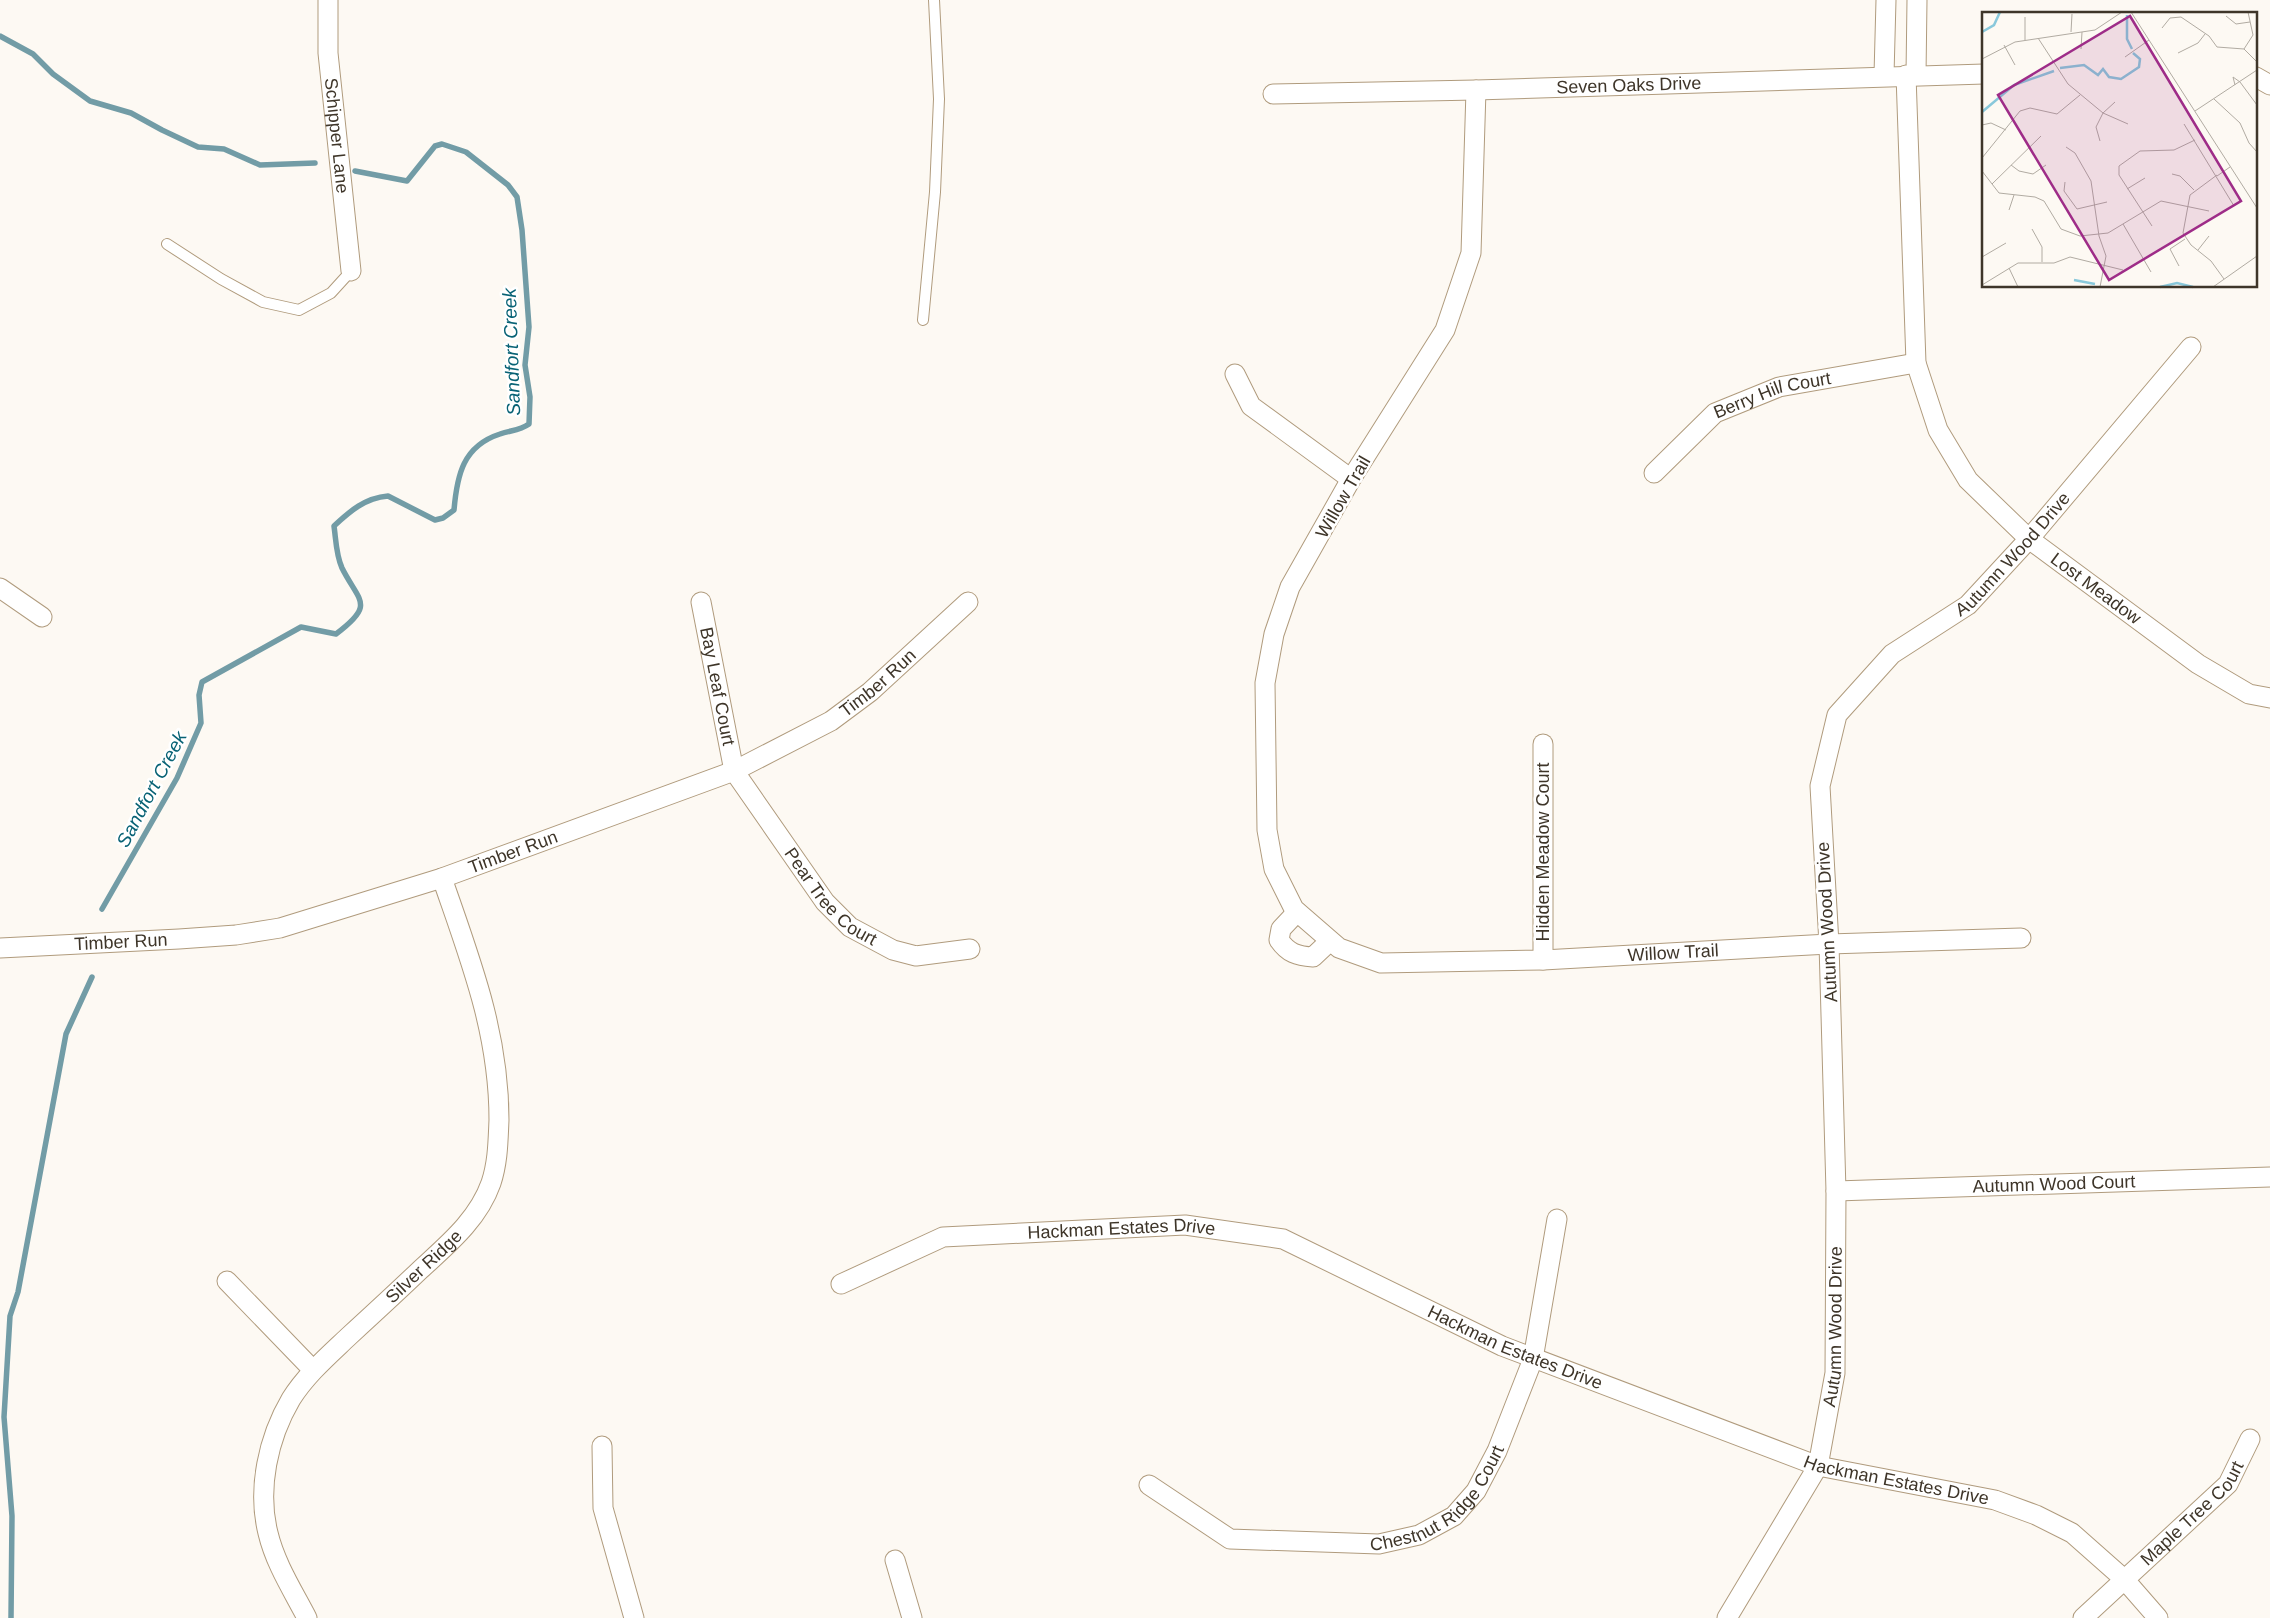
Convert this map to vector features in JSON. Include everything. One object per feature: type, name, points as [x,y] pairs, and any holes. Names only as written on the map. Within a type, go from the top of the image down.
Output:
[{"type":"street","name":"Schipper Lane","points":[[328,0],[328,54],[351,271]]},
{"type":"street","points":[[1884,75],[1886,0]]},
{"type":"street","points":[[1916,363],[1911,75],[1917,0]]},
{"type":"street","name":"Seven Oaks Drive","points":[[1273,94],[1476,90],[1884,75],[1982,74]]},
{"type":"street","points":[[2258,78],[2270,85]]},
{"type":"street","name":"Willow Trail","points":[[1476,90],[1471,253],[1445,330],[1351,480],[1290,587],[1274,634],[1265,683],[1267,830],[1274,870],[1297,912],[1339,948],[1381,963],[1543,960],[1829,944],[2021,938]]},
{"type":"street","name":"Autumn Wood Drive","points":[[1727,1618],[1818,1466],[1835,1373],[1836,1191],[1829,944],[1820,786],[1837,715],[1892,654],[1968,605],[2029,538],[2191,347]]},
{"type":"street","name":"Berry Hill Court","points":[[1654,473],[1715,412],[1779,387],[1916,363]]},
{"type":"street","name":"Lost Meadow","points":[[1916,363],[1938,430],[1968,480],[2029,538],[2198,664],[2249,694],[2270,698]]},
{"type":"street","points":[[1235,374],[1251,406],[1351,480]]},
{"type":"street","points":[[0,588],[42,617]]},
{"type":"street","name":"Bay Leaf Court","points":[[702,602],[734,771]]},
{"type":"street","name":"Timber Run","points":[[0,948],[236,935],[280,928],[442,878],[734,771],[831,722],[870,692],[968,602]]},
{"type":"street","name":"Hidden Meadow Court","points":[[1543,744],[1543,960]]},
{"type":"street","name":"Pear Tree Court","points":[[734,771],[825,902],[850,927],[886,947],[916,956],[970,949]]},
{"type":"street","name":"Silver Ridge","points":[[307,1618],[284,1574],[268,1534],[262,1500],[267,1463],[276,1430],[291,1398],[313,1370],[456,1236],[478,1211],[491,1183],[498,1151],[499,1104],[495,1051],[482,994],[442,878]]},
{"type":"street","points":[[1297,912],[1280,929],[1279,940],[1285,949],[1299,956],[1313,957],[1330,941]]},
{"type":"street","name":"Autumn Wood Court","points":[[1836,1191],[2270,1177]]},
{"type":"street","name":"Chestnut Ridge Court","points":[[1149,1485],[1230,1539],[1379,1544],[1419,1535],[1454,1516],[1476,1491],[1497,1451],[1533,1359],[1557,1219]]},
{"type":"street","name":"Hackman Estates Drive","points":[[841,1284],[943,1237],[1185,1225],[1283,1239],[1502,1346],[1818,1466],[1994,1500],[2036,1515],[2072,1533],[2124,1579],[2158,1618]]},
{"type":"street","points":[[227,1281],[313,1370]]},
{"type":"street","name":"Maple Tree Court","points":[[2082,1618],[2228,1484],[2250,1439]]},
{"type":"street","points":[[602,1446],[603,1508],[634,1618]]},
{"type":"street","points":[[895,1560],[912,1618]]},
{"type":"lane","points":[[923,320],[935,192],[939,98],[934,0]]},
{"type":"lane","points":[[167,244],[221,279],[262,302],[299,310],[330,292],[351,271]]},
{"type":"waterway","name":"Sandfort Creek","points":[[0,36],[33,54],[53,74],[90,101],[131,113],[198,147],[224,149],[260,165],[315,163]]},
{"type":"waterway","name":"Sandfort Creek","points":[[102,909],[177,778],[201,723],[199,695],[202,682],[301,627],[336,634],[356,616],[360,609],[360,603],[340,563],[334,526],[352,510],[365,502],[388,496],[435,520],[443,518],[454,510],[460,474],[470,454],[488,439],[529,424],[530,397],[525,365],[529,327],[522,230],[517,197],[508,185],[466,152],[442,144],[435,146],[407,181],[355,171]]},
{"type":"waterway","name":"Sandfort Creek","points":[[11,1618],[12,1516],[4,1417],[10,1316],[18,1292],[66,1034],[92,977]]}]
